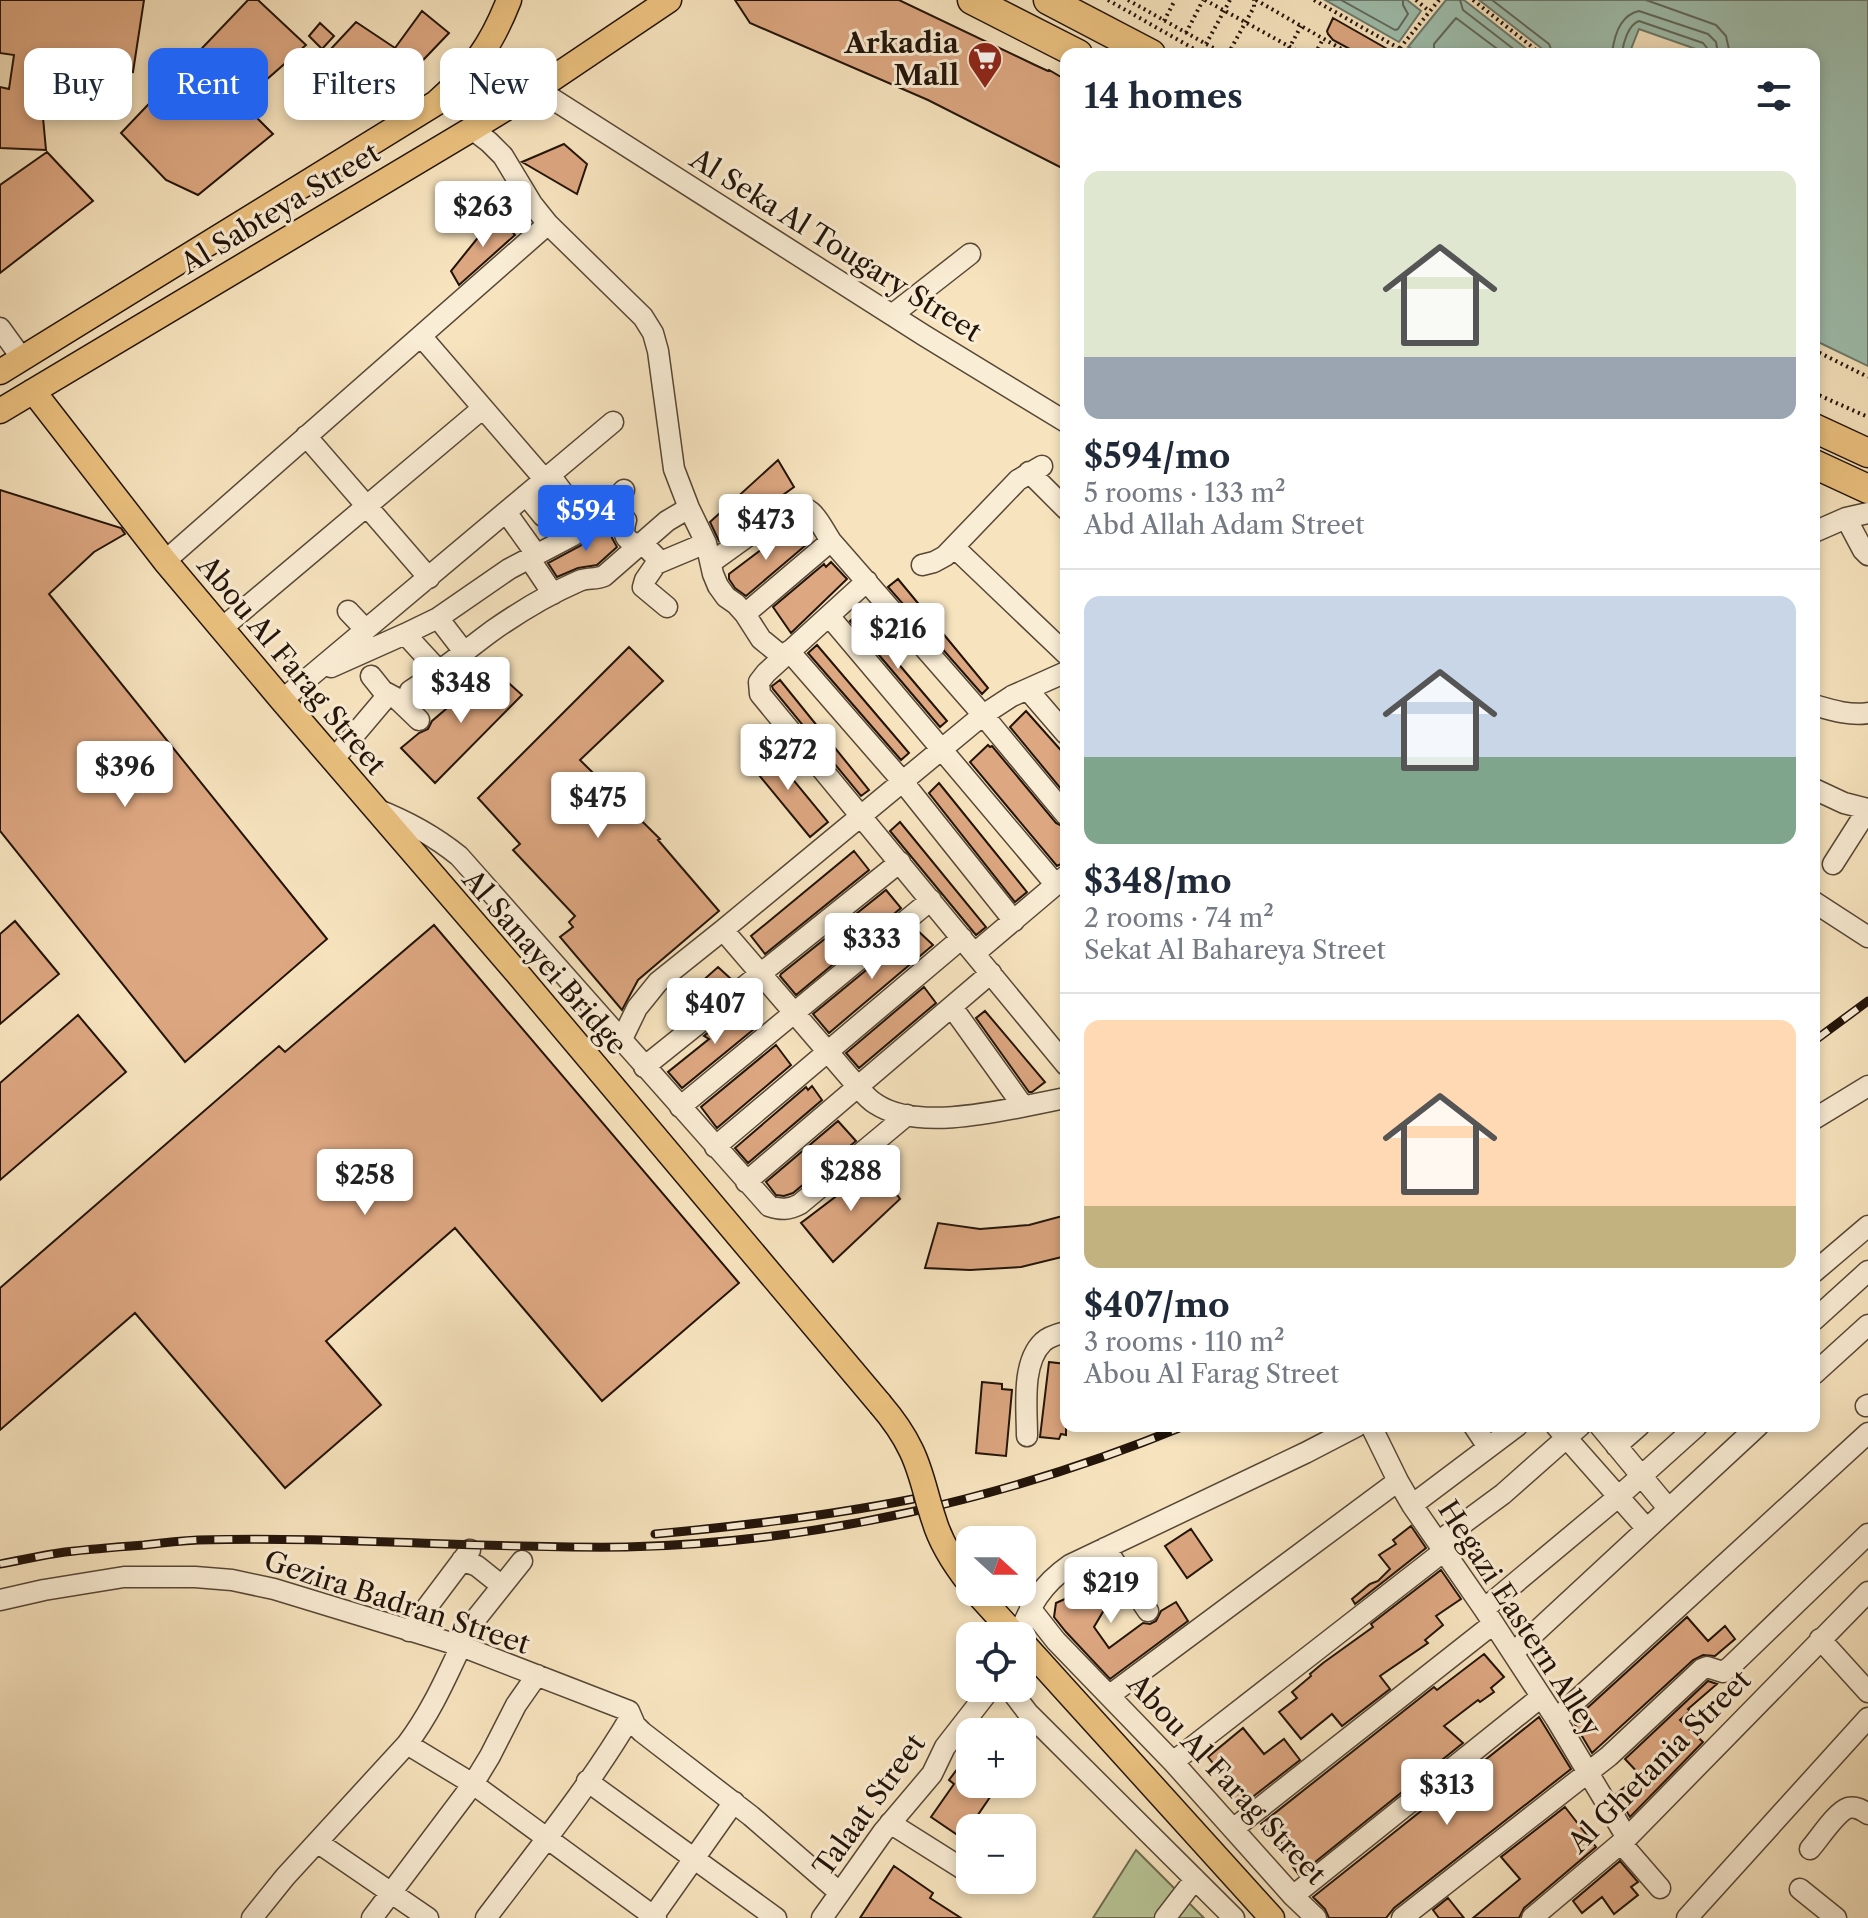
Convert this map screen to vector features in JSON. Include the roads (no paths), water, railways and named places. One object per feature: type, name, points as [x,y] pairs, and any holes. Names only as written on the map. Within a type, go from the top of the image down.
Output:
[{"type":"highway","points":[[972,0],[1066,48]]},
{"type":"highway","points":[[1048,0],[1140,48]]},
{"type":"highway","points":[[1820,431],[1868,453]]},
{"type":"highway","points":[[1820,467],[1868,489]]},
{"type":"main road","name":"Al Sabteya Street","points":[[0,372],[436,103],[463,79],[484,51],[509,0]]},
{"type":"main road","name":"Al Sabteya Street","points":[[557,76],[669,0]]},
{"type":"main road","name":"Al Sabteya Street","points":[[0,411],[487,120]]},
{"type":"main road","name":"Abou Al Farag Street","points":[[33,391],[165,561],[372,807]]},
{"type":"main road","name":"Al Sanayei Bridge","points":[[372,807],[518,974],[898,1426],[912,1450],[922,1477],[934,1524],[956,1563]]},
{"type":"main road","points":[[989,1606],[1004,1622]]},
{"type":"main road","points":[[1036,1657],[1272,1918]]},
{"type":"street","name":"Al Seka Al Tougary Street","points":[[557,102],[1060,418]]},
{"type":"street","points":[[472,129],[503,156],[548,224],[643,317],[653,333],[674,469],[709,552],[718,586],[745,614],[761,639],[771,649],[786,654],[903,782],[1014,921]]},
{"type":"street","points":[[165,561],[548,224]]},
{"type":"street","points":[[892,315],[970,254]]},
{"type":"street","points":[[0,328],[21,357]]},
{"type":"street","points":[[421,336],[567,498]]},
{"type":"street","points":[[222,628],[483,408]]},
{"type":"street","points":[[282,700],[613,422]]},
{"type":"street","points":[[306,436],[429,578]]},
{"type":"street","points":[[922,565],[945,556],[955,548],[1018,480],[1036,469],[1060,501]]},
{"type":"street","points":[[526,495],[543,516]]},
{"type":"street","points":[[316,672],[438,618],[509,569],[572,536],[618,497],[626,520],[625,536],[644,545],[655,556],[656,564],[643,587],[667,607]]},
{"type":"street","points":[[656,564],[709,552],[788,507],[799,504],[809,509],[831,541],[1060,808]]},
{"type":"street","points":[[410,691],[502,624],[582,579],[604,576],[667,521],[689,508]]},
{"type":"street","points":[[506,512],[553,594]]},
{"type":"street","points":[[1820,529],[1868,513]]},
{"type":"street","points":[[1846,518],[1868,555]]},
{"type":"street","points":[[745,614],[831,541]]},
{"type":"street","points":[[955,548],[1060,648]]},
{"type":"street","points":[[867,581],[766,673],[759,682],[760,694],[1060,1058]]},
{"type":"street","points":[[348,611],[366,630]]},
{"type":"street","points":[[829,616],[1060,879]]},
{"type":"street","points":[[438,618],[465,653]]},
{"type":"street","points":[[405,634],[440,672]]},
{"type":"street","points":[[621,1041],[637,1008],[658,982],[983,715],[1060,675]]},
{"type":"street","points":[[371,676],[383,691],[396,698],[419,720]]},
{"type":"street","points":[[1028,690],[1060,727]]},
{"type":"street","points":[[333,760],[388,695]]},
{"type":"street","points":[[1820,707],[1839,712],[1868,713]]},
{"type":"street","points":[[1820,792],[1844,803],[1868,809],[1833,864]]},
{"type":"street","name":"Abou Al Farag Street","points":[[372,807],[417,826],[459,856],[769,1206],[779,1210],[800,1204],[907,1115]]},
{"type":"street","points":[[644,1067],[900,862]]},
{"type":"street","points":[[715,1147],[827,1052],[969,946],[1014,921],[1060,881]]},
{"type":"street","points":[[680,1107],[931,900]]},
{"type":"street","points":[[1820,906],[1868,937]]},
{"type":"street","points":[[723,930],[875,1104],[907,1115],[932,1118],[958,1117],[1060,1099]]},
{"type":"street","points":[[746,1182],[991,973]]},
{"type":"street","points":[[952,1007],[1023,1106]]},
{"type":"street","points":[[1820,1115],[1868,1086]]},
{"type":"street","points":[[1820,1267],[1868,1226]]},
{"type":"street","points":[[1820,1315],[1868,1271]]},
{"type":"street","points":[[1820,1369],[1868,1325]]},
{"type":"street","points":[[1027,1436],[1028,1372],[1033,1354],[1045,1340],[1060,1334]]},
{"type":"street","points":[[1024,1622],[1040,1592],[1053,1577],[1070,1565],[1346,1432]]},
{"type":"street","name":"Hegazi Eastern Alley","points":[[1374,1432],[1412,1505],[1556,1719],[1624,1840],[1660,1888]]},
{"type":"street","points":[[1478,1432],[1488,1447]]},
{"type":"street","points":[[1412,1505],[1509,1432]]},
{"type":"street","points":[[1173,1762],[1441,1547],[1503,1494],[1565,1432]]},
{"type":"street","points":[[1569,1432],[1618,1497],[1647,1529]]},
{"type":"street","points":[[1605,1432],[1668,1508]]},
{"type":"street","points":[[1616,1446],[1632,1432]]},
{"type":"street","points":[[1233,1829],[1488,1616],[1690,1432]]},
{"type":"street","points":[[1513,1653],[1751,1432]]},
{"type":"street","points":[[1556,1719],[1868,1433]]},
{"type":"street","points":[[1110,1695],[1398,1481]]},
{"type":"street","points":[[1402,1918],[1609,1756],[1702,1669],[1707,1667],[1723,1672],[1730,1667],[1868,1534]]},
{"type":"street","points":[[1105,1548],[1148,1611]]},
{"type":"street","points":[[409,1631],[466,1555],[502,1586]]},
{"type":"street","points":[[252,1918],[285,1877],[407,1744],[433,1705],[458,1646],[522,1561]]},
{"type":"street","name":"Gezira Badran Street","points":[[0,1600],[113,1579],[158,1576],[232,1580],[274,1589],[458,1646],[630,1713]]},
{"type":"street","name":"Al Ghetania Street","points":[[1532,1918],[1624,1840],[1868,1592]]},
{"type":"street","name":"Abou Al Farag Street","points":[[1030,1608],[1056,1641],[1173,1762],[1316,1918]]},
{"type":"street","points":[[1820,1639],[1868,1692]]},
{"type":"street","points":[[372,1918],[473,1784],[516,1705],[537,1675]]},
{"type":"street","points":[[1293,1896],[1541,1697]]},
{"type":"street","name":"Talaat Street","points":[[822,1918],[890,1823],[932,1774],[945,1747],[980,1702]]},
{"type":"street","points":[[1020,1702],[1234,1918]]},
{"type":"street","points":[[486,1918],[547,1839],[630,1713]]},
{"type":"street","points":[[630,1713],[642,1732],[734,1802],[840,1893]]},
{"type":"street","points":[[1700,1914],[1866,1725]]},
{"type":"street","points":[[407,1744],[473,1784],[654,1917],[734,1802]]},
{"type":"street","points":[[587,1781],[776,1918]]},
{"type":"street","points":[[1810,1849],[1840,1813],[1849,1808],[1858,1808],[1868,1814]]},
{"type":"street","points":[[890,1823],[956,1865]]},
{"type":"street","points":[[317,1842],[428,1918]]},
{"type":"street","points":[[1165,1918],[1195,1879]]},
{"type":"street","points":[[1800,1889],[1836,1918]]},
{"type":"water","points":[[1325,0],[1407,0],[1421,11],[1399,42]]},
{"type":"water","points":[[1446,0],[1464,0],[1525,48],[1410,48]]},
{"type":"water","points":[[1479,0],[1868,0],[1868,366],[1820,343],[1820,48],[1693,48],[1639,29],[1631,48],[1541,48]]},
{"type":"railway","points":[[1820,1037],[1868,1001]]},
{"type":"railway","points":[[0,1564],[65,1552],[198,1540],[626,1547],[769,1537],[911,1512],[981,1495],[1050,1475],[1169,1432]]},
{"type":"railway","points":[[655,1534],[785,1520],[913,1499]]},
{"type":"place","name":"Arkadia Mall","points":[[985,90]]}]
